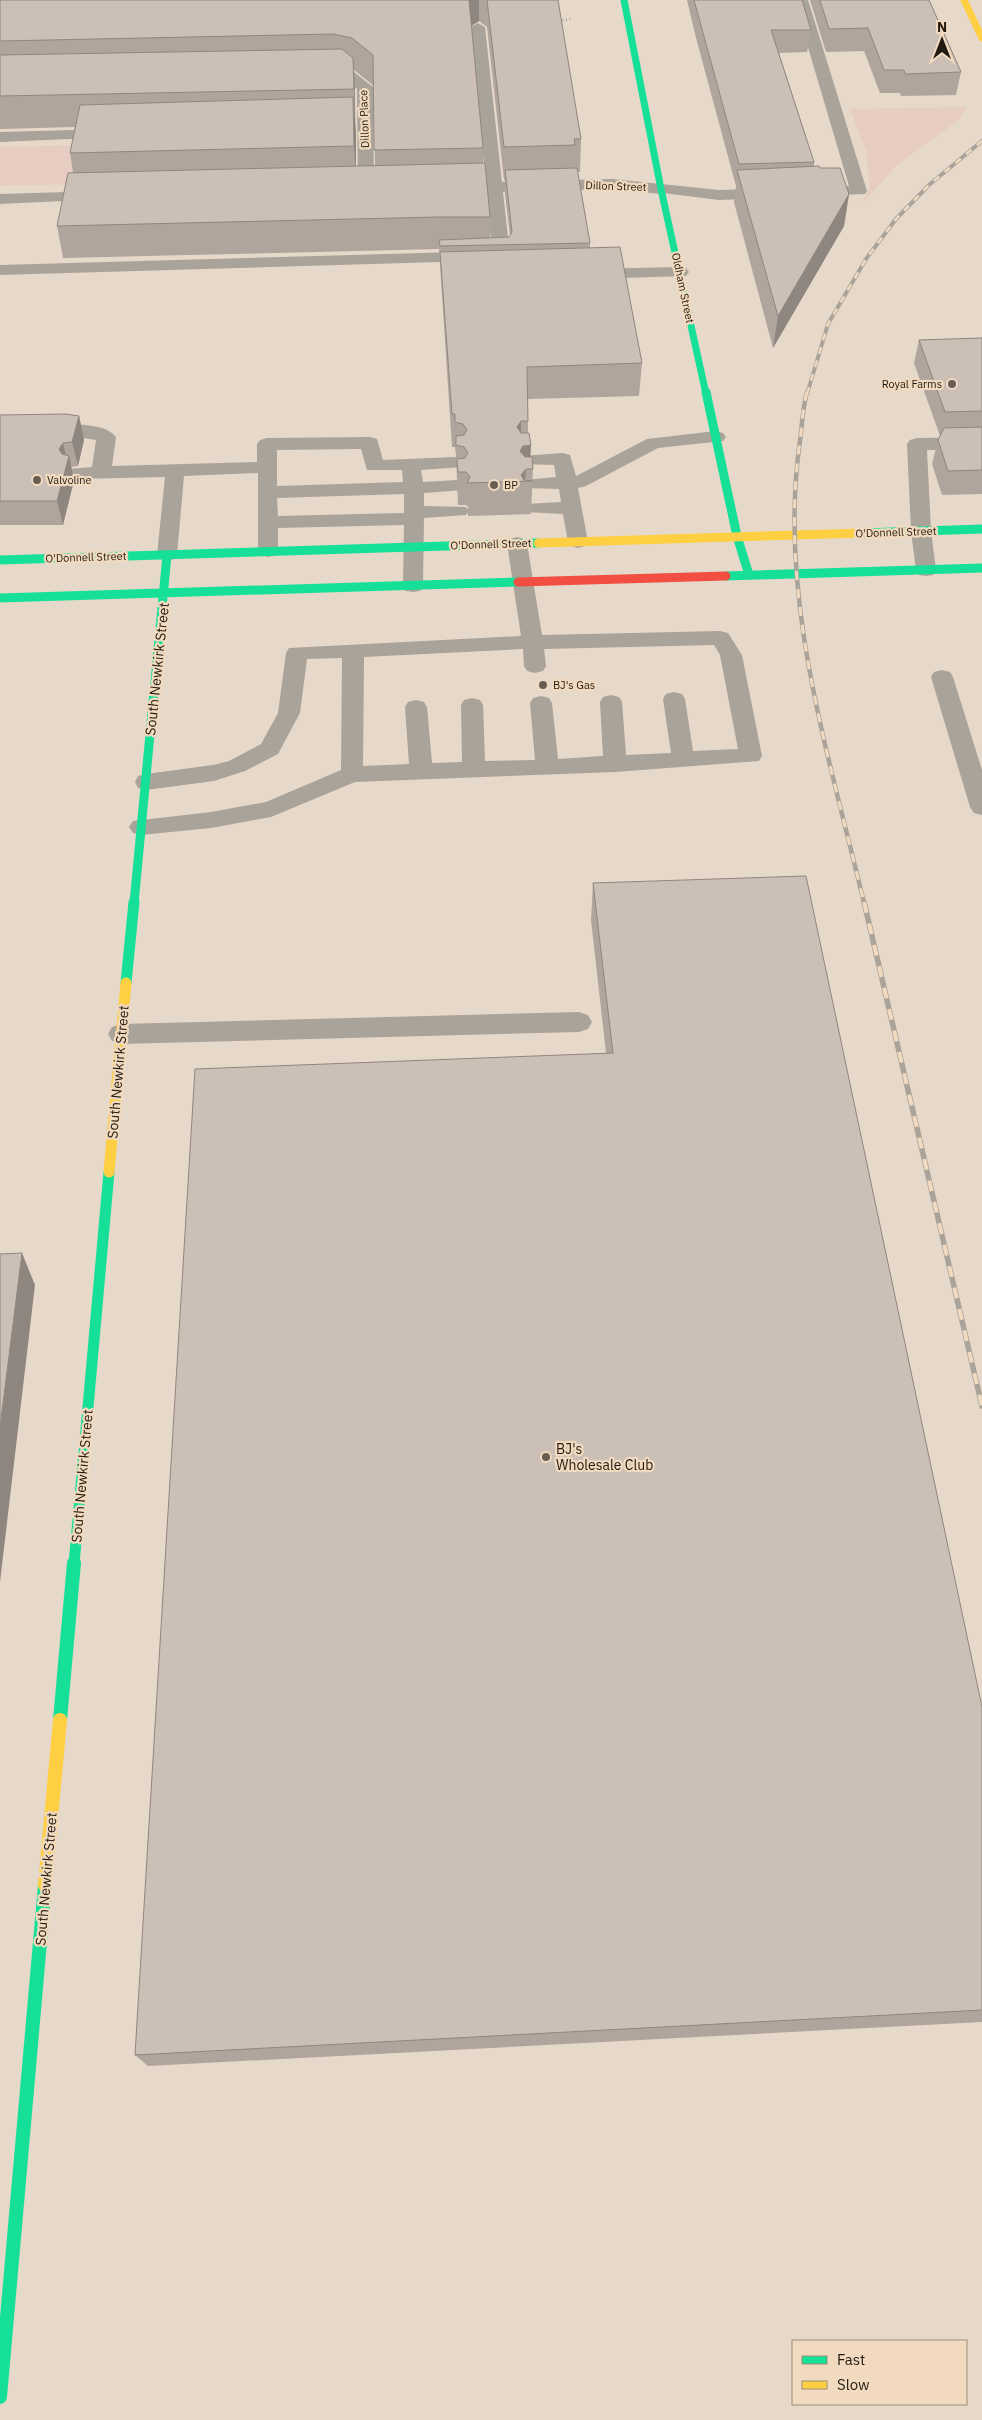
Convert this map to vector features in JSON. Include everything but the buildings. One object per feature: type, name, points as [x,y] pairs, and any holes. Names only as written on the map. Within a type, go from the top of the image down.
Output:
[{"type":"street","name":"Oldham Street","points":[[624,0],[661,189],[737,536],[749,575]]},
{"type":"street","name":"Dillon Street","points":[[437,189],[612,184],[719,195],[859,191],[801,0]]},
{"type":"street","points":[[964,0],[982,38]]},
{"type":"street","points":[[0,270],[501,256],[478,27]]},
{"type":"street","name":"Dillon Place","points":[[306,74],[342,74],[359,81],[365,87],[357,128],[374,190],[347,190]]},
{"type":"street","points":[[0,137],[126,134]]},
{"type":"street","points":[[0,199],[119,196]]},
{"type":"street","points":[[568,274],[680,272]]},
{"type":"street","points":[[0,287],[19,286]]},
{"type":"street","points":[[0,432],[86,431],[100,434],[106,437],[101,472]]},
{"type":"street","points":[[531,484],[579,482],[654,443],[716,437]]},
{"type":"street","points":[[268,551],[267,444],[370,443],[374,466],[456,463]]},
{"type":"street","points":[[926,570],[921,531],[917,444],[982,443]]},
{"type":"street","points":[[528,460],[563,459],[578,542]]},
{"type":"street","points":[[411,464],[414,488],[412,586]]},
{"type":"street","points":[[76,472],[175,471],[267,467]]},
{"type":"street","points":[[167,554],[175,471]]},
{"type":"street","points":[[267,492],[457,486]]},
{"type":"street","points":[[532,508],[572,508]]},
{"type":"street","points":[[267,522],[414,516],[459,511]]},
{"type":"street","name":"O'Donnell Street","points":[[0,560],[982,529]]},
{"type":"street","points":[[517,544],[534,642],[535,666]]},
{"type":"street","name":"South Newkirk Street","points":[[0,2397],[121,1034],[165,593],[167,554]]},
{"type":"street","points":[[0,598],[982,568]]},
{"type":"street","points":[[141,827],[212,820],[272,810],[352,774],[615,764],[751,756],[731,655],[720,638],[534,642],[297,653],[289,713],[270,749],[237,766],[214,773],[146,782]]},
{"type":"street","points":[[664,639],[669,662]]},
{"type":"street","points":[[608,641],[609,664]]},
{"type":"street","points":[[465,646],[468,668]]},
{"type":"street","points":[[414,648],[415,670]]},
{"type":"street","points":[[352,651],[352,774]]},
{"type":"street","points":[[942,676],[982,807]]},
{"type":"street","points":[[674,699],[683,760]]},
{"type":"street","points":[[611,702],[615,764]]},
{"type":"street","points":[[541,703],[547,767]]},
{"type":"street","points":[[472,705],[474,770]]},
{"type":"street","points":[[416,707],[421,772]]},
{"type":"street","points":[[121,1034],[579,1022]]},
{"type":"path","points":[[555,21],[571,19]]},
{"type":"shaded area","points":[[967,107],[960,119],[897,165],[862,204],[870,185],[866,151],[850,109]]},
{"type":"shaded area","points":[[86,145],[72,184],[0,186],[0,147]]},
{"type":"railway","points":[[807,394],[828,324],[866,259],[896,219],[929,185],[982,141]]},
{"type":"railway","points":[[807,392],[799,448],[795,506],[796,563],[802,621],[823,735],[864,903]]},
{"type":"railway","points":[[864,902],[982,1406]]},
{"type":"traffic: fast","points":[[624,0],[661,189],[737,536],[749,575]]},
{"type":"traffic: fast","points":[[863,533],[982,529]]},
{"type":"traffic: fast","points":[[0,560],[538,543]]},
{"type":"traffic: fast","points":[[126,983],[167,555]]},
{"type":"traffic: fast","points":[[726,576],[982,568]]},
{"type":"traffic: fast","points":[[0,598],[518,582]]},
{"type":"traffic: fast","points":[[60,1720],[109,1172]]},
{"type":"traffic: fast","points":[[0,2397],[45,1885]]},
{"type":"traffic: slow","points":[[964,0],[982,38]]},
{"type":"traffic: slow","points":[[538,543],[863,533]]},
{"type":"traffic: slow","points":[[109,1172],[126,983]]},
{"type":"traffic: slow","points":[[45,1885],[60,1720]]},
{"type":"traffic: jam","points":[[518,582],[726,576]]},
{"type":"place","name":"Royal Farms","points":[[952,384]]},
{"type":"place","name":"Valvoline","points":[[37,480]]},
{"type":"place","name":"BP","points":[[494,485]]},
{"type":"place","name":"BJ's Gas","points":[[543,685]]},
{"type":"place","name":"BJ's Wholesale Club","points":[[546,1457]]}]
